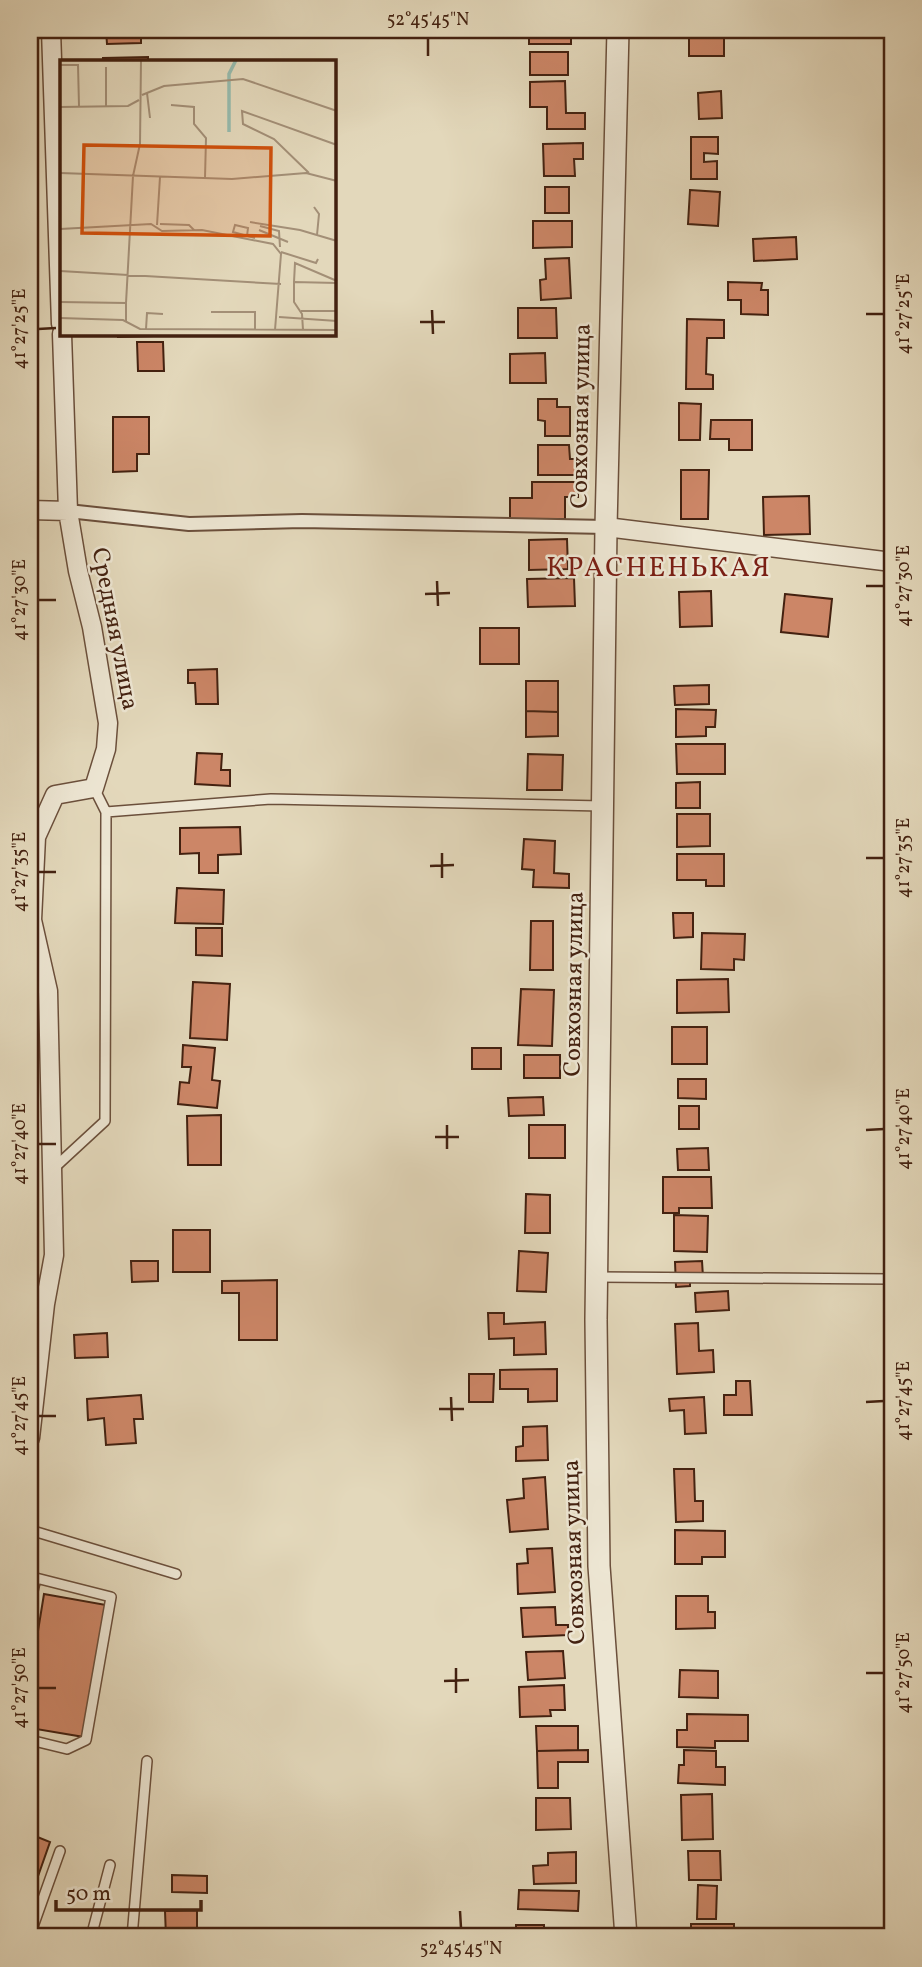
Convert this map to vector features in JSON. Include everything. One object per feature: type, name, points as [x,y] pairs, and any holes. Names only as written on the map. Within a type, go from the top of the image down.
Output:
[{"type":"street","points":[[51,30],[60,295]]},
{"type":"street","name":"Совхозная улица","points":[[618,30],[606,527],[597,1277],[598,1566],[626,1937]]},
{"type":"street","name":"Средняя улица","points":[[62,336],[68,511],[108,723],[106,749],[94,788]]},
{"type":"street","points":[[30,510],[68,511],[189,524],[302,521],[606,527],[892,562]]},
{"type":"street","points":[[30,1438],[45,1304],[54,1255],[48,991],[32,920],[36,837],[55,795],[94,788]]},
{"type":"lane","points":[[52,1169],[105,1121],[106,812],[94,788]]},
{"type":"lane","points":[[106,812],[271,799],[604,806]]},
{"type":"lane","points":[[597,1277],[892,1279]]},
{"type":"lane","points":[[30,1530],[176,1574]]},
{"type":"lane","points":[[30,1604],[36,1578],[111,1597],[86,1740],[67,1749],[30,1740]]},
{"type":"lane","points":[[132,1937],[147,1761]]},
{"type":"lane","points":[[30,1935],[60,1851]]},
{"type":"lane","points":[[91,1937],[110,1865]]},
{"type":"building","points":[[106,30],[141,30],[141,43],[107,44]]},
{"type":"building","points":[[529,30],[571,30],[571,44],[529,44]]},
{"type":"building","points":[[689,30],[724,30],[724,56],[689,56]]},
{"type":"building","points":[[530,52],[568,52],[568,75],[530,75]]},
{"type":"building","points":[[148,57],[148,60],[103,60]]},
{"type":"building","points":[[565,81],[566,113],[585,113],[585,129],[547,129],[547,107],[530,107],[530,82]]},
{"type":"building","points":[[721,91],[722,118],[699,119],[698,93]]},
{"type":"building","points":[[691,137],[718,137],[718,154],[704,153],[704,162],[717,161],[717,179],[691,179]]},
{"type":"building","points":[[583,143],[583,159],[574,159],[575,176],[544,176],[543,144]]},
{"type":"building","points":[[545,187],[569,187],[569,213],[545,213]]},
{"type":"building","points":[[690,190],[720,192],[718,226],[688,224]]},
{"type":"building","points":[[533,221],[572,221],[572,247],[533,248]]},
{"type":"building","points":[[796,237],[797,259],[754,261],[753,239]]},
{"type":"building","points":[[569,258],[571,298],[541,300],[540,280],[546,279],[545,259]]},
{"type":"building","points":[[728,282],[762,283],[761,290],[768,290],[768,315],[741,314],[741,300],[728,300]]},
{"type":"building","points":[[518,308],[556,308],[557,338],[518,338]]},
{"type":"building","points":[[687,319],[724,320],[724,338],[707,338],[706,374],[713,375],[713,389],[686,389]]},
{"type":"building","points":[[137,342],[163,342],[164,371],[138,371]]},
{"type":"building","points":[[545,353],[546,383],[510,383],[510,354]]},
{"type":"building","points":[[30,385],[36,385],[37,424],[30,424]]},
{"type":"building","points":[[538,399],[557,399],[557,407],[570,407],[570,436],[545,436],[545,421],[538,420]]},
{"type":"building","points":[[679,403],[701,404],[700,440],[679,440]]},
{"type":"building","points":[[113,417],[149,417],[149,454],[137,454],[137,471],[113,472]]},
{"type":"building","points":[[711,420],[752,420],[752,450],[729,450],[729,439],[710,439]]},
{"type":"building","points":[[538,445],[569,445],[570,459],[578,459],[578,475],[538,475]]},
{"type":"building","points":[[681,470],[709,470],[708,519],[681,519]]},
{"type":"building","points":[[532,482],[578,482],[578,497],[565,497],[565,519],[510,519],[510,498],[532,498]]},
{"type":"building","points":[[809,496],[810,534],[764,535],[763,497]]},
{"type":"building","points":[[567,539],[568,569],[529,570],[529,540]]},
{"type":"building","points":[[574,578],[575,606],[528,607],[527,579]]},
{"type":"building","points":[[711,591],[712,626],[680,627],[679,592]]},
{"type":"building","points":[[785,594],[832,599],[828,637],[781,632]]},
{"type":"building","points":[[480,628],[519,628],[519,664],[480,664]]},
{"type":"building","points":[[217,669],[218,704],[196,704],[195,683],[188,683],[188,670]]},
{"type":"building","points":[[526,681],[558,681],[558,712],[526,711]]},
{"type":"building","points":[[709,685],[709,704],[675,705],[674,686]]},
{"type":"building","points":[[676,709],[716,710],[715,727],[706,727],[706,736],[676,737]]},
{"type":"building","points":[[526,711],[558,712],[558,736],[526,737]]},
{"type":"building","points":[[676,744],[725,744],[725,774],[677,774]]},
{"type":"building","points":[[197,753],[222,754],[221,770],[230,770],[230,786],[195,784]]},
{"type":"building","points":[[528,754],[563,755],[562,790],[527,790]]},
{"type":"building","points":[[700,782],[700,808],[676,808],[676,783]]},
{"type":"building","points":[[677,814],[710,814],[710,846],[677,847]]},
{"type":"building","points":[[240,827],[241,854],[218,855],[218,873],[199,873],[199,853],[180,854],[180,828]]},
{"type":"building","points":[[524,839],[555,841],[554,873],[569,874],[569,888],[533,887],[534,870],[522,869]]},
{"type":"building","points":[[677,854],[724,854],[724,886],[706,886],[706,880],[677,880]]},
{"type":"building","points":[[177,888],[224,890],[223,924],[175,923]]},
{"type":"building","points":[[673,913],[693,913],[693,937],[674,938]]},
{"type":"building","points":[[531,921],[553,921],[553,970],[530,970]]},
{"type":"building","points":[[196,928],[222,928],[222,956],[196,955]]},
{"type":"building","points":[[702,933],[745,934],[744,960],[734,959],[734,970],[701,969]]},
{"type":"building","points":[[728,979],[729,1012],[677,1013],[677,980]]},
{"type":"building","points":[[193,982],[230,984],[227,1040],[190,1038]]},
{"type":"building","points":[[521,989],[554,990],[552,1046],[518,1045]]},
{"type":"building","points":[[672,1027],[707,1027],[707,1064],[672,1064]]},
{"type":"building","points":[[183,1045],[215,1048],[212,1080],[220,1081],[217,1108],[178,1104],[180,1082],[189,1083],[191,1067],[182,1067]]},
{"type":"building","points":[[472,1048],[501,1048],[501,1069],[472,1069]]},
{"type":"building","points":[[524,1055],[560,1055],[560,1078],[524,1078]]},
{"type":"building","points":[[678,1079],[706,1079],[706,1099],[678,1098]]},
{"type":"building","points":[[543,1097],[544,1115],[509,1116],[508,1098]]},
{"type":"building","points":[[679,1106],[699,1106],[699,1129],[679,1129]]},
{"type":"building","points":[[221,1115],[221,1165],[188,1165],[187,1116]]},
{"type":"building","points":[[529,1125],[565,1125],[565,1158],[529,1158]]},
{"type":"building","points":[[708,1148],[709,1170],[678,1170],[677,1149]]},
{"type":"building","points":[[663,1177],[711,1177],[712,1208],[679,1208],[679,1213],[663,1213]]},
{"type":"building","points":[[526,1194],[550,1195],[550,1233],[525,1233]]},
{"type":"building","points":[[674,1215],[708,1216],[707,1252],[674,1251]]},
{"type":"building","points":[[173,1230],[210,1230],[210,1272],[173,1272]]},
{"type":"building","points":[[519,1251],[548,1253],[546,1292],[517,1291]]},
{"type":"building","points":[[131,1261],[158,1261],[158,1281],[132,1282]]},
{"type":"building","points":[[702,1261],[703,1277],[690,1277],[690,1286],[676,1287],[675,1262]]},
{"type":"building","points":[[277,1280],[277,1340],[239,1340],[239,1293],[222,1293],[222,1281]]},
{"type":"building","points":[[728,1291],[729,1310],[696,1312],[695,1293]]},
{"type":"building","points":[[488,1313],[504,1313],[504,1324],[545,1322],[546,1354],[514,1355],[514,1338],[489,1339]]},
{"type":"building","points":[[698,1323],[699,1351],[713,1350],[714,1372],[677,1374],[675,1324]]},
{"type":"building","points":[[107,1333],[108,1357],[75,1358],[74,1335]]},
{"type":"building","points":[[557,1369],[557,1401],[528,1402],[528,1389],[500,1389],[500,1370]]},
{"type":"building","points":[[469,1374],[494,1374],[493,1402],[469,1402]]},
{"type":"building","points":[[736,1381],[750,1381],[752,1415],[724,1415],[724,1395],[736,1395]]},
{"type":"building","points":[[141,1395],[143,1419],[134,1419],[136,1443],[106,1445],[104,1418],[88,1420],[87,1399]]},
{"type":"building","points":[[704,1397],[706,1433],[685,1434],[684,1410],[670,1411],[669,1399]]},
{"type":"building","points":[[547,1426],[548,1460],[516,1461],[516,1447],[523,1446],[523,1427]]},
{"type":"building","points":[[674,1469],[694,1469],[695,1501],[703,1501],[703,1521],[676,1522]]},
{"type":"building","points":[[545,1477],[548,1529],[510,1532],[507,1500],[524,1498],[523,1479]]},
{"type":"building","points":[[675,1530],[725,1531],[725,1557],[702,1557],[702,1564],[675,1564]]},
{"type":"building","points":[[552,1548],[555,1592],[518,1594],[517,1564],[528,1563],[527,1549]]},
{"type":"building","points":[[44,1594],[106,1605],[84,1737],[30,1728],[30,1680]]},
{"type":"building","points":[[676,1596],[708,1596],[708,1612],[715,1612],[715,1628],[676,1629]]},
{"type":"building","points":[[555,1607],[556,1625],[568,1625],[568,1635],[523,1637],[521,1608]]},
{"type":"building","points":[[563,1651],[565,1678],[528,1680],[526,1652]]},
{"type":"building","points":[[680,1670],[718,1671],[718,1698],[679,1697]]},
{"type":"building","points":[[564,1685],[565,1710],[550,1710],[551,1716],[520,1717],[519,1687]]},
{"type":"building","points":[[687,1714],[748,1715],[748,1741],[715,1741],[715,1748],[677,1747],[677,1730],[687,1730]]},
{"type":"building","points":[[536,1726],[578,1726],[578,1750],[537,1751]]},
{"type":"building","points":[[588,1750],[588,1762],[558,1762],[558,1788],[538,1788],[537,1751]]},
{"type":"building","points":[[684,1750],[716,1751],[716,1767],[725,1767],[725,1785],[678,1783],[679,1765],[684,1765]]},
{"type":"building","points":[[712,1794],[713,1839],[682,1840],[681,1795]]},
{"type":"building","points":[[536,1798],[570,1798],[571,1829],[536,1830]]},
{"type":"building","points":[[30,1834],[50,1842],[30,1899]]},
{"type":"building","points":[[688,1851],[720,1851],[721,1880],[689,1880]]},
{"type":"building","points":[[576,1852],[576,1883],[534,1884],[533,1866],[548,1865],[548,1853]]},
{"type":"building","points":[[172,1875],[207,1876],[207,1893],[172,1892]]},
{"type":"building","points":[[698,1885],[717,1886],[716,1919],[697,1919]]},
{"type":"building","points":[[519,1890],[579,1891],[578,1911],[518,1909]]},
{"type":"building","points":[[197,1910],[197,1933],[180,1933],[180,1937],[166,1937],[165,1911]]},
{"type":"building","points":[[691,1924],[734,1924],[734,1937],[691,1937]]},
{"type":"building","points":[[516,1925],[544,1925],[544,1937],[516,1937]]},
{"type":"district","name":"КРАСНЕНЬКАЯ","points":[[659,568]]}]
